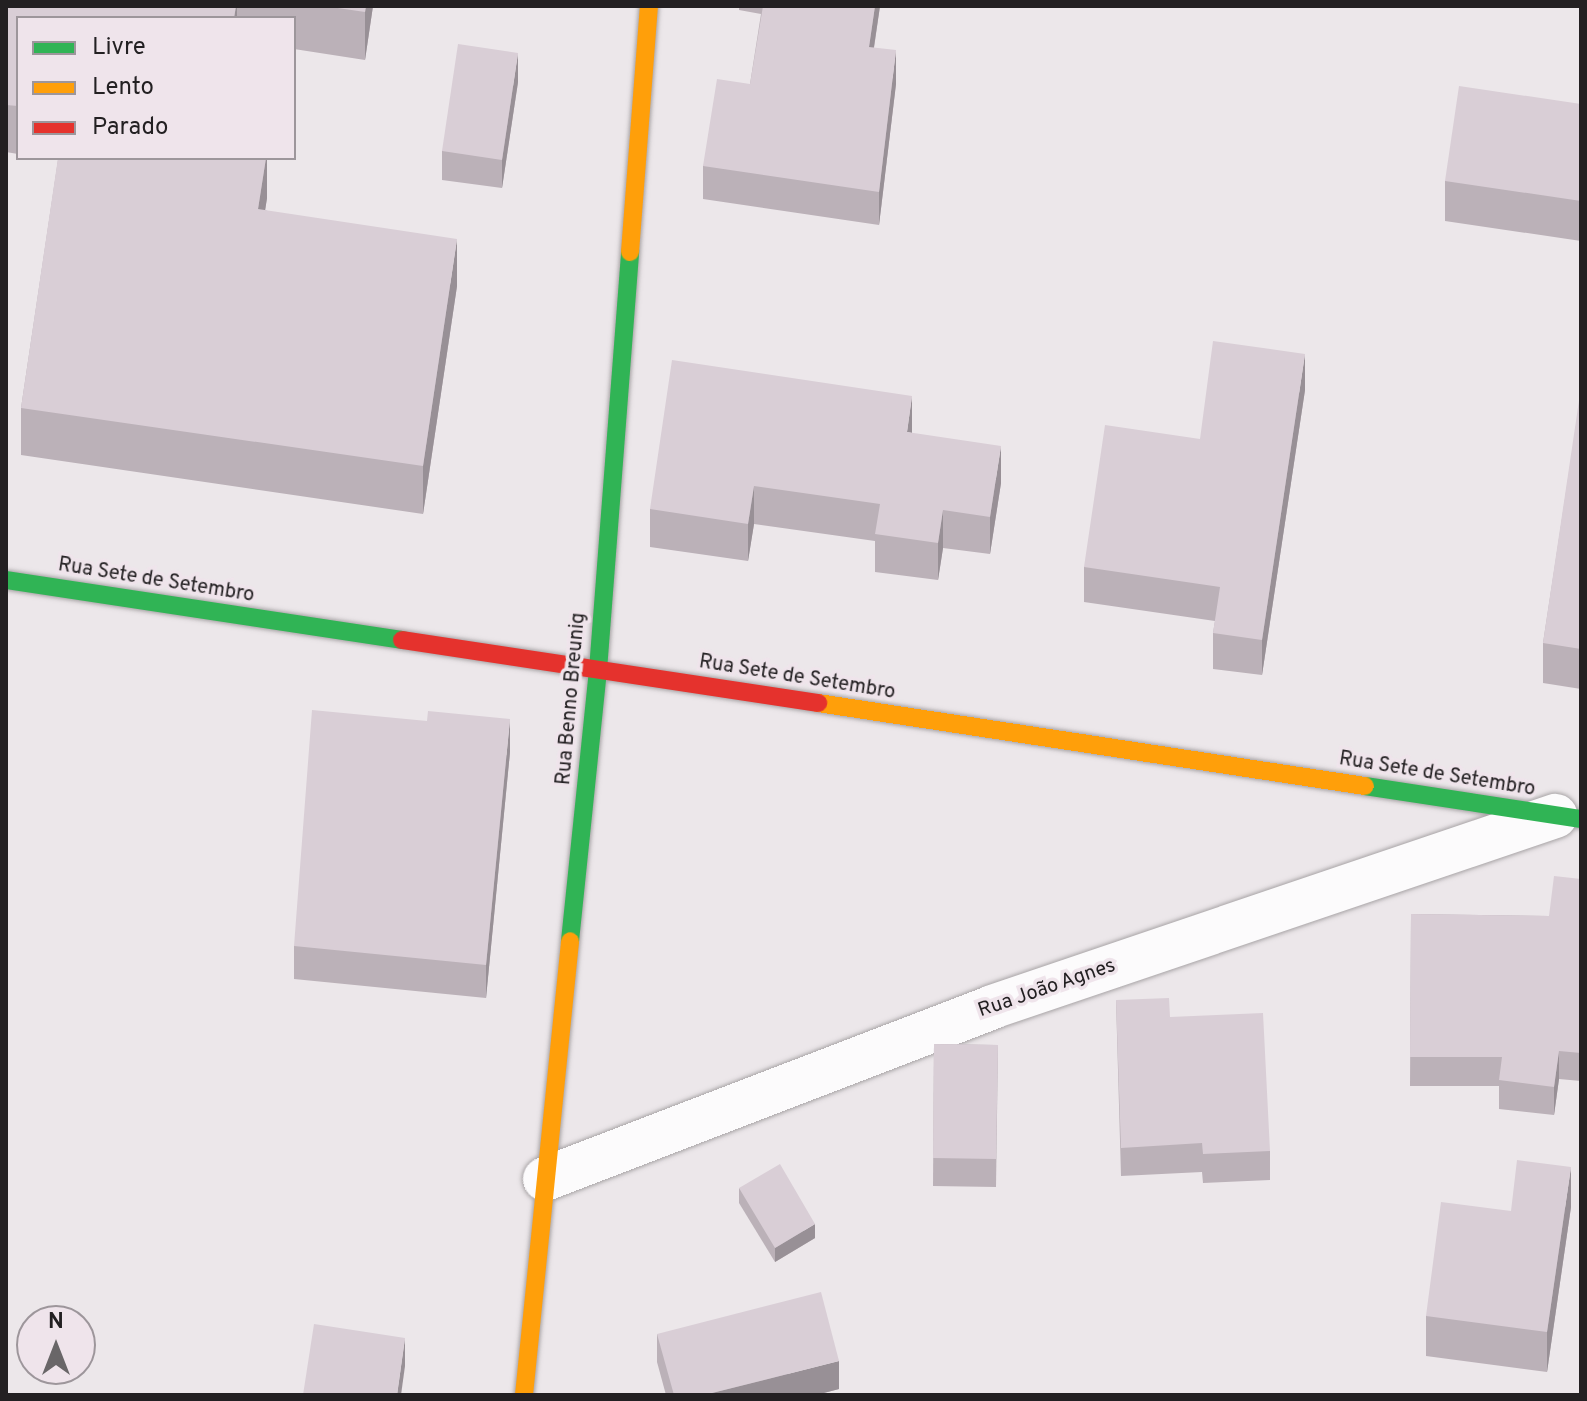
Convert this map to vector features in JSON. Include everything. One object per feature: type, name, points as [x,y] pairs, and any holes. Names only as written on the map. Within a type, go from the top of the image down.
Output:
[{"type":"street","name":"Rua Benno Breunig","points":[[524,1395],[598,670],[649,6]]},
{"type":"street","name":"Rua Sete de Setembro","points":[[6,580],[1568,818]]},
{"type":"street","name":"Rua João Agnes","points":[[545,1179],[992,1007],[1568,818]]},
{"type":"building","points":[[6,6],[236,6],[234,16],[16,16],[16,106],[6,105]]},
{"type":"building","points":[[324,6],[366,6],[365,12]]},
{"type":"building","points":[[763,6],[875,6],[869,47],[896,50],[879,192],[703,166],[717,79],[750,84]]},
{"type":"building","points":[[458,44],[518,53],[502,160],[442,151]]},
{"type":"building","points":[[1459,86],[1581,104],[1581,201],[1445,181]]},
{"type":"building","points":[[58,160],[266,160],[258,209],[457,239],[423,466],[21,408]]},
{"type":"building","points":[[1213,341],[1305,354],[1262,640],[1213,633],[1220,587],[1084,567],[1105,425],[1200,439]]},
{"type":"building","points":[[672,360],[912,396],[907,432],[1001,446],[990,517],[943,510],[938,543],[875,534],[880,504],[754,486],[748,524],[650,509]]},
{"type":"building","points":[[1581,394],[1581,649],[1543,643]]},
{"type":"building","points":[[312,710],[427,721],[428,711],[510,719],[486,965],[294,946]]},
{"type":"building","points":[[1554,876],[1581,879],[1581,1053],[1559,1051],[1554,1087],[1499,1080],[1502,1057],[1410,1057],[1411,914],[1549,916]]},
{"type":"building","points":[[1169,998],[1170,1017],[1263,1013],[1270,1151],[1203,1154],[1202,1143],[1121,1148],[1116,1000]]},
{"type":"building","points":[[934,1044],[998,1045],[996,1159],[933,1158]]},
{"type":"building","points":[[1517,1160],[1571,1167],[1547,1332],[1426,1316],[1441,1202],[1511,1211]]},
{"type":"building","points":[[780,1164],[815,1224],[775,1248],[739,1188]]},
{"type":"building","points":[[821,1292],[839,1361],[704,1395],[674,1395],[657,1334]]},
{"type":"building","points":[[314,1324],[405,1338],[397,1395],[303,1395]]},
{"type":"traffic: fast","points":[[570,941],[598,670],[630,252]]},
{"type":"traffic: fast","points":[[6,580],[402,640]]},
{"type":"traffic: fast","points":[[1365,786],[1581,819]]},
{"type":"traffic: slow","points":[[630,252],[649,6]]},
{"type":"traffic: slow","points":[[818,703],[1365,786]]},
{"type":"traffic: slow","points":[[524,1395],[570,941]]},
{"type":"traffic: jam","points":[[402,640],[818,703]]}]
